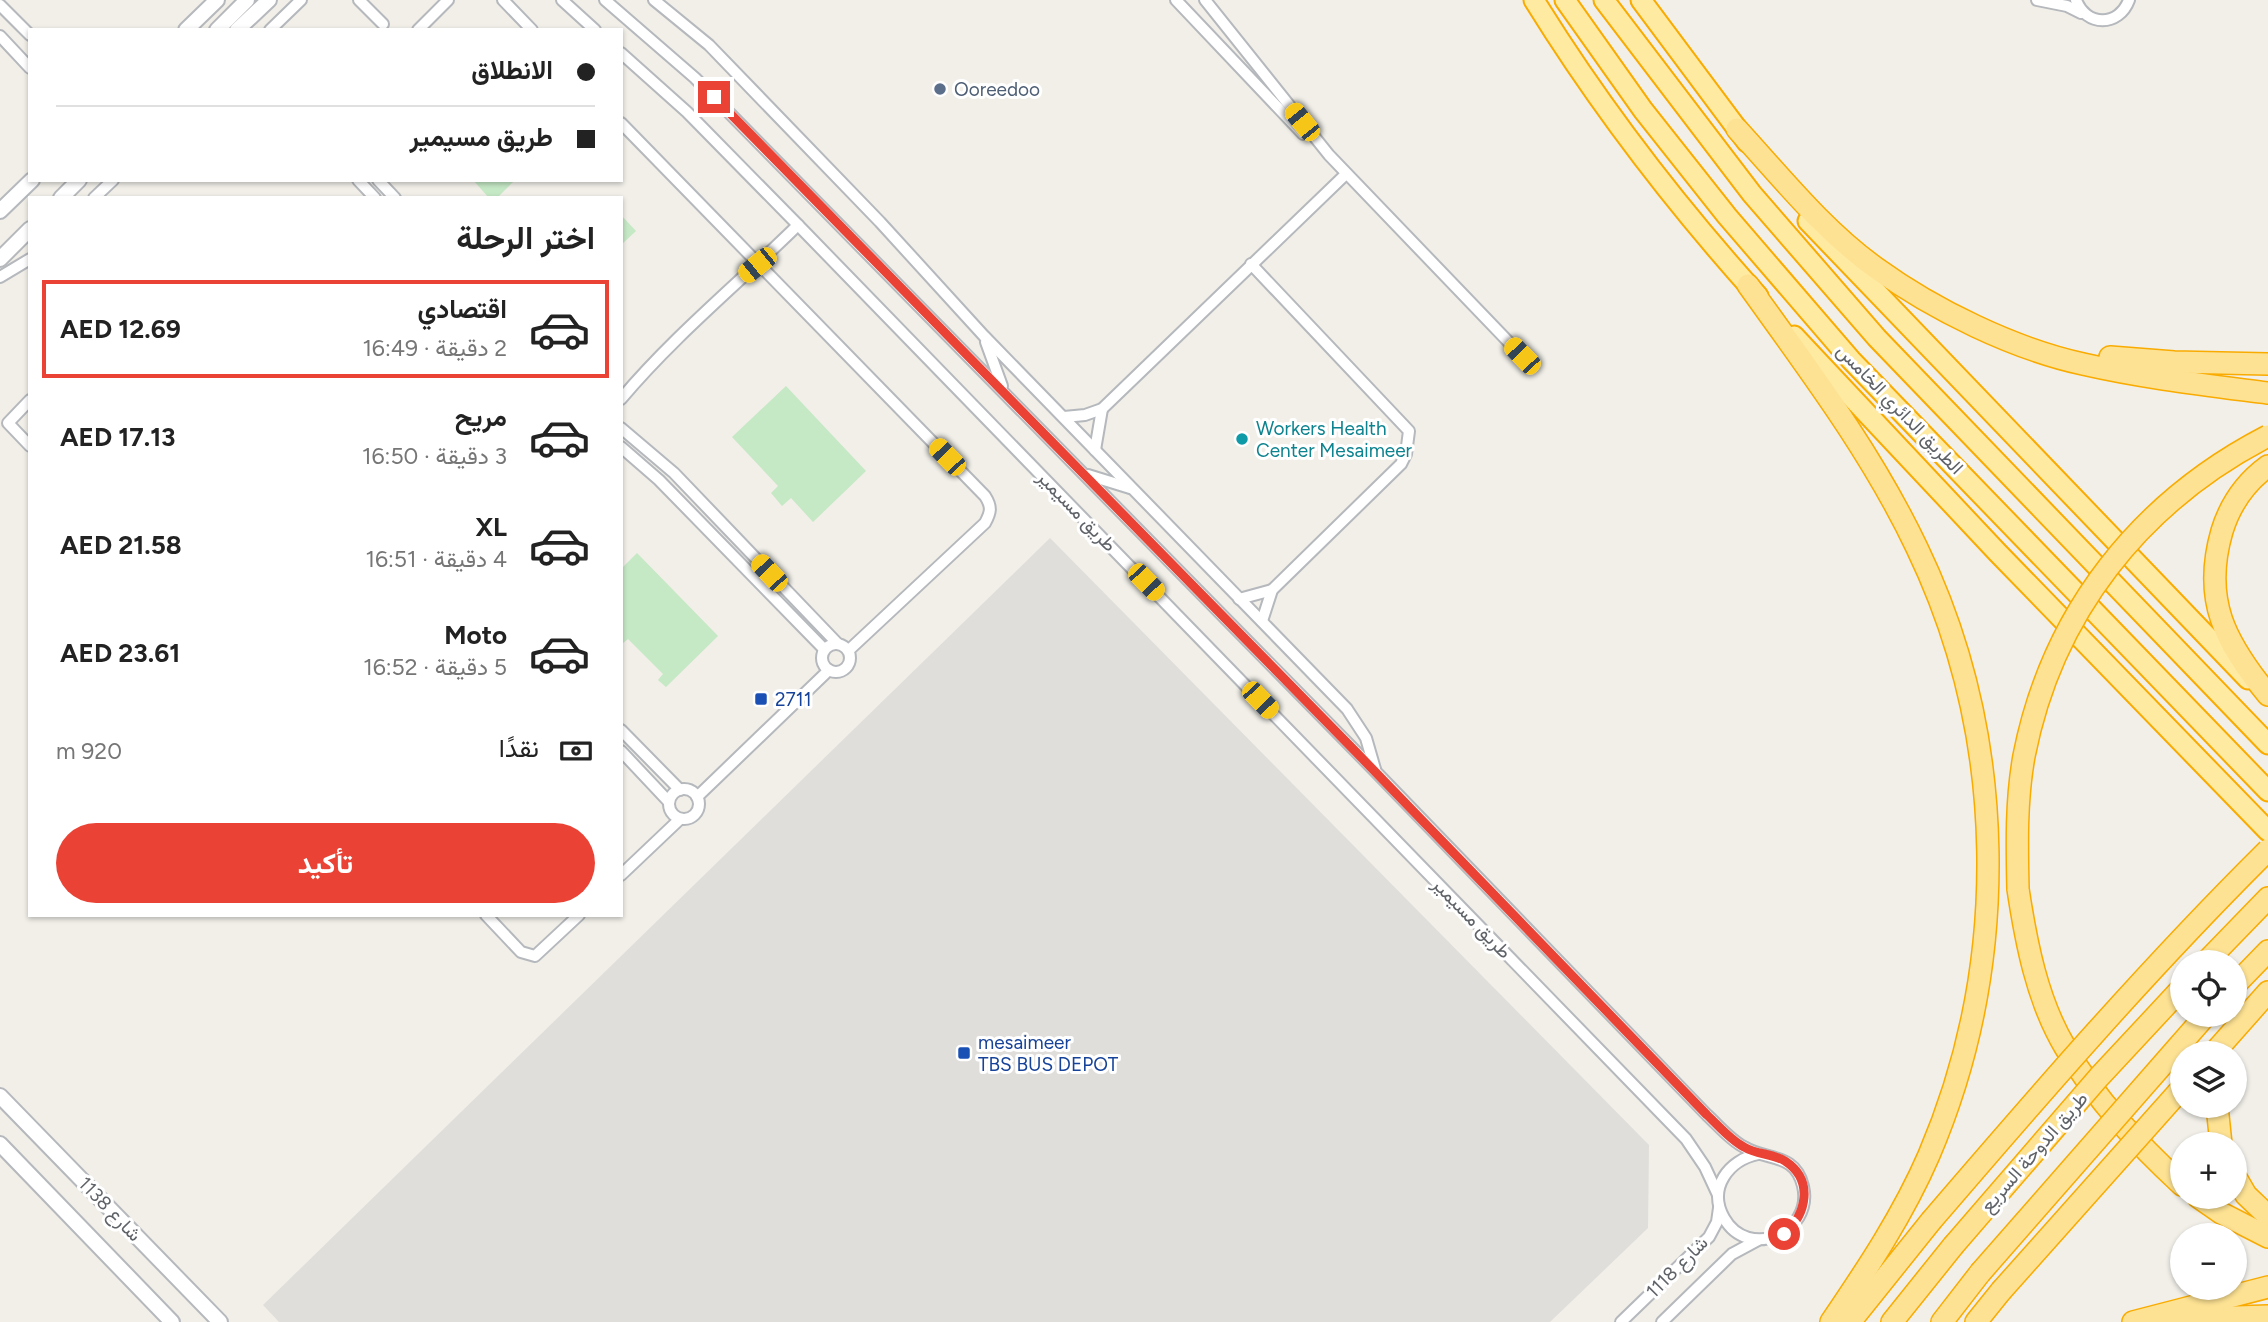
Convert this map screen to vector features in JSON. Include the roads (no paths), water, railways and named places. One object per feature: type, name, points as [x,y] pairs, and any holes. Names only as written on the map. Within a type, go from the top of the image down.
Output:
[{"type":"highway","points":[[1534,0],[1619,127],[1748,285],[1979,534],[2268,831]]},
{"type":"highway","name":"الطريق الدائري الخامس","points":[[1565,0],[1643,110],[1727,216],[1851,360],[2268,791]]},
{"type":"highway","name":"الطريق الدائري الخامس","points":[[1604,0],[1752,194],[1877,338],[2268,744]]},
{"type":"highway","points":[[1641,0],[1793,205],[2268,702]]},
{"type":"highway","points":[[1737,129],[1837,235],[1876,268],[1941,309],[2001,336],[2082,364],[2268,393]]},
{"type":"highway","points":[[1748,285],[1839,411],[1917,546],[1940,599],[1964,674],[1982,767],[1987,826],[1989,881],[1980,980],[1949,1102],[1929,1155],[1887,1237],[1831,1322]]},
{"type":"highway","points":[[2001,336],[2128,359],[2268,364]]},
{"type":"highway","points":[[2170,1174],[2141,1147],[2102,1102],[2064,1046],[2047,1009],[2033,965],[2018,889],[2016,836],[2024,756],[2039,699],[2058,650],[2092,589],[2124,548],[2178,493],[2210,470],[2268,436]]},
{"type":"highway","points":[[2268,466],[2242,491],[2227,516],[2213,573],[2215,597],[2223,625],[2248,670],[2268,695]]},
{"type":"highway","points":[[1850,1322],[1931,1221],[2076,1052],[2223,894],[2268,850]]},
{"type":"highway","points":[[2218,950],[2268,898]]},
{"type":"highway","points":[[2247,973],[2268,951]]},
{"type":"highway","points":[[2225,1041],[2268,992]]},
{"type":"highway","points":[[2237,1041],[2268,1000]]},
{"type":"highway","name":"طريق الدوحة السريع","points":[[1892,1322],[1953,1245],[2099,1077],[2170,1001]]},
{"type":"highway","name":"طريق الدوحة السريع","points":[[1942,1322],[1980,1273],[2195,1027]]},
{"type":"highway","points":[[1976,1322],[2170,1101]]},
{"type":"highway","points":[[2247,1196],[2268,1216]]},
{"type":"highway","points":[[2215,1209],[2268,1237]]},
{"type":"highway","points":[[2136,1321],[2268,1287]]},
{"type":"highway","points":[[2136,1321],[2268,1316]]},
{"type":"street","points":[[188,28],[217,0]]},
{"type":"street","points":[[219,28],[247,0]]},
{"type":"street","points":[[239,28],[269,0]]},
{"type":"street","points":[[272,28],[301,0]]},
{"type":"street","points":[[359,0],[383,24]]},
{"type":"street","points":[[420,28],[448,0]]},
{"type":"street","points":[[503,0],[530,28]]},
{"type":"street","points":[[562,0],[593,28]]},
{"type":"street","name":"طريق مسيمير","points":[[605,0],[695,78],[1376,772],[1707,1115],[1742,1147],[1758,1154]]},
{"type":"street","points":[[654,0],[709,45],[880,222],[984,336],[1354,718],[1370,749],[1376,772]]},
{"type":"street","points":[[1176,0],[1310,142],[1329,155]]},
{"type":"street","points":[[1205,0],[1329,155],[1522,356]]},
{"type":"street","points":[[2037,0],[2067,6],[2096,20],[2113,19],[2122,13],[2129,0]]},
{"type":"street","points":[[2076,0],[2086,15]]},
{"type":"street","points":[[0,5],[28,33]]},
{"type":"street","points":[[0,36],[28,66]]},
{"type":"street","name":"طريق مسيمير","points":[[623,55],[687,112],[798,225],[1686,1139],[1705,1167],[1719,1200]]},
{"type":"street","points":[[623,125],[990,504],[990,513],[985,523],[849,650]]},
{"type":"street","points":[[1064,417],[1085,415],[1102,409],[1346,174]]},
{"type":"street","points":[[0,211],[30,182]]},
{"type":"street","points":[[63,196],[77,182]]},
{"type":"street","points":[[96,196],[111,182]]},
{"type":"street","points":[[360,182],[373,196]]},
{"type":"street","points":[[380,182],[393,196]]},
{"type":"street","points":[[623,397],[730,287],[798,225]]},
{"type":"street","points":[[0,259],[28,231]]},
{"type":"street","points":[[0,277],[28,260]]},
{"type":"street","points":[[1251,264],[1409,430],[1406,454],[1401,464],[1272,590],[1262,621]]},
{"type":"street","points":[[984,336],[1004,391]]},
{"type":"street","points":[[28,402],[8,423],[28,444]]},
{"type":"street","points":[[1095,450],[1102,409]]},
{"type":"street","points":[[623,430],[674,473],[837,643],[849,650],[851,659],[847,668],[839,672],[829,670],[822,661],[824,649]]},
{"type":"street","points":[[623,449],[659,480],[824,649]]},
{"type":"street","points":[[1085,474],[1132,489]]},
{"type":"street","points":[[1239,599],[1272,590]]},
{"type":"street","points":[[824,649],[837,643]]},
{"type":"street","points":[[697,797],[829,670]]},
{"type":"street","points":[[623,732],[680,790]]},
{"type":"street","points":[[623,753],[670,802]]},
{"type":"street","points":[[623,873],[680,819],[694,815],[699,806],[697,797],[689,790],[680,790],[673,794],[670,802],[672,813],[680,819]]},
{"type":"street","points":[[488,917],[522,952],[535,956],[577,917]]},
{"type":"street","name":"شارع 1138","points":[[0,1096],[220,1322]]},
{"type":"street","name":"شارع 1138","points":[[0,1144],[172,1322]]},
{"type":"street","points":[[1758,1154],[1779,1158],[1796,1171],[1805,1198],[1802,1212],[1795,1224],[1784,1234],[1758,1240],[1732,1229],[1724,1218],[1719,1200],[1721,1182],[1735,1162],[1758,1154]]},
{"type":"street","name":"شارع 1118","points":[[1621,1322],[1710,1237],[1717,1222],[1719,1200]]},
{"type":"street","name":"شارع 1118","points":[[1662,1322],[1732,1254],[1758,1240]]},
{"type":"place","name":"Ooreedoo","points":[[940,89]]},
{"type":"place","name":"Workers Health Center Mesaimeer","points":[[1242,439]]},
{"type":"place","name":"2711","points":[[761,699]]},
{"type":"place","name":"mesaimeer TBS BUS DEPOT","points":[[964,1053]]}]
